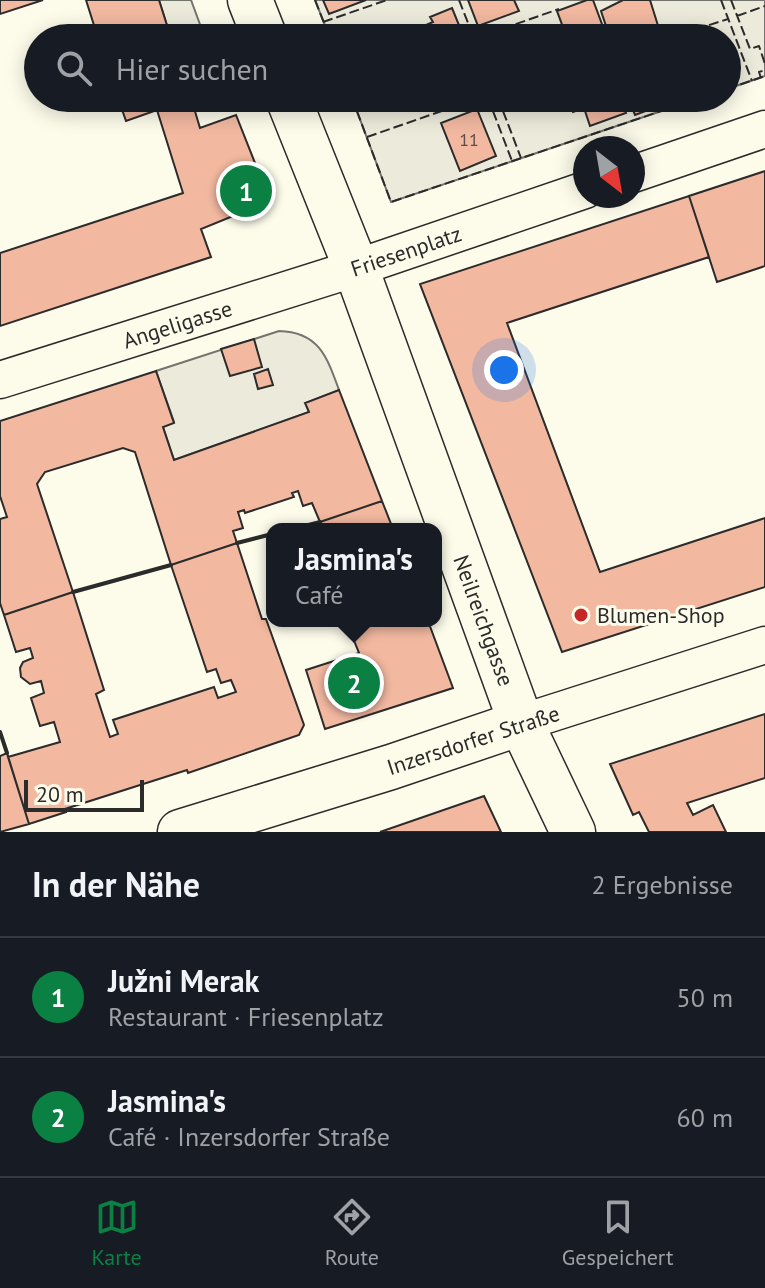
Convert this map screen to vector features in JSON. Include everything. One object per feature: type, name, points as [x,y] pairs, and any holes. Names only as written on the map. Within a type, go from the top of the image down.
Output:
[{"type":"street","points":[[250,0],[259,24]]},
{"type":"street","name":"Friesenplatz","points":[[294,112],[356,268],[573,194]]},
{"type":"street","points":[[645,170],[765,129]]},
{"type":"street","name":"Angeligasse","points":[[0,380],[356,268]]},
{"type":"street","name":"Neilreichgasse","points":[[356,268],[521,723],[573,832]]},
{"type":"street","name":"Inzersdorfer Straße","points":[[180,832],[765,645]]},
{"type":"shaded area","points":[[159,0],[191,0],[200,24],[167,24]]},
{"type":"shaded area","points":[[315,0],[765,0],[765,76],[741,84],[741,24],[324,24]]},
{"type":"shaded area","points":[[357,112],[658,112],[587,136],[573,136],[573,141],[391,202]]},
{"type":"shaded area","points":[[279,331],[304,336],[320,348],[339,390],[306,403],[309,412],[174,460],[163,427],[174,422],[156,371]]},
{"type":"building","points":[[0,0],[43,0],[0,14]]},
{"type":"building","points":[[86,0],[159,0],[167,24],[94,24]]},
{"type":"building","points":[[323,0],[366,0],[329,14]]},
{"type":"building","points":[[468,0],[514,0],[519,11],[477,24]]},
{"type":"building","points":[[593,0],[602,24],[562,24],[557,11]]},
{"type":"building","points":[[623,0],[650,0],[658,24],[605,24],[601,11]]},
{"type":"building","points":[[452,8],[459,24],[428,24],[433,22],[430,17]]},
{"type":"building","points":[[123,112],[151,112],[126,121]]},
{"type":"building","points":[[158,112],[195,112],[200,128],[236,115],[270,201],[201,229],[211,257],[0,326],[0,253],[183,193]]},
{"type":"building","points":[[469,112],[478,112],[496,156],[460,171],[441,123]]},
{"type":"building","points":[[585,112],[626,113],[590,126]]},
{"type":"building","points":[[765,171],[765,266],[717,282],[689,196]]},
{"type":"building","points":[[689,196],[709,257],[507,323],[600,572],[765,518],[765,587],[562,652],[420,284]]},
{"type":"building","points":[[254,339],[262,367],[230,376],[221,349]]},
{"type":"building","points":[[268,369],[273,385],[258,389],[254,374]]},
{"type":"building","points":[[156,371],[174,423],[163,427],[174,460],[309,412],[305,403],[339,390],[382,501],[320,522],[312,503],[303,506],[298,491],[292,493],[294,497],[245,513],[244,510],[238,512],[243,528],[233,531],[237,543],[171,565],[135,452],[123,448],[45,472],[37,484],[73,592],[4,615],[0,603],[0,519],[7,517],[0,496],[0,421]]},
{"type":"building","points":[[382,501],[391,523],[320,523]]},
{"type":"building","points":[[237,543],[262,619],[266,619],[266,627],[269,627],[304,725],[299,735],[188,773],[187,770],[65,809],[66,812],[29,824],[8,757],[60,742],[54,722],[40,726],[31,698],[44,693],[41,681],[30,684],[21,677],[23,662],[33,658],[30,648],[16,652],[4,615],[73,592],[104,690],[96,694],[110,737],[118,734],[113,720],[214,687],[218,698],[236,692],[231,680],[221,683],[216,669],[207,672],[171,565]]},
{"type":"building","points":[[359,627],[430,627],[453,688],[325,729],[306,670],[359,653],[353,638]]},
{"type":"building","points":[[765,714],[765,778],[687,803],[693,815],[713,805],[726,832],[649,832],[639,812],[633,815],[610,764]]},
{"type":"building","points":[[7,753],[29,824],[0,832],[0,756]]},
{"type":"building","points":[[484,796],[501,832],[380,832]]},
{"type":"fence","points":[[315,0],[324,24]]},
{"type":"fence","points":[[323,22],[387,0]]},
{"type":"fence","points":[[459,0],[468,24]]},
{"type":"fence","points":[[721,0],[730,24]]},
{"type":"fence","points":[[731,0],[740,24]]},
{"type":"fence","points":[[737,16],[765,6]]},
{"type":"fence","points":[[516,24],[559,9]]},
{"type":"fence","points":[[712,24],[728,19]]},
{"type":"fence","points":[[741,26],[750,49],[759,46],[765,64]]},
{"type":"fence","points":[[741,52],[752,81]]},
{"type":"fence","points":[[761,78],[759,72],[765,70]]},
{"type":"fence","points":[[741,84],[765,76]]},
{"type":"fence","points":[[357,112],[391,202],[658,112]]},
{"type":"fence","points":[[367,137],[439,112]]},
{"type":"fence","points":[[493,112],[512,161]]},
{"type":"fence","points":[[503,112],[521,158]]},
{"type":"wall","points":[[237,543],[266,536]]},
{"type":"wall","points":[[73,592],[171,565]]},
{"type":"wall","points":[[0,732],[7,753]]},
{"type":"place","name":"Južni Merak","points":[[246,191]]},
{"type":"place","name":"Blumen-Shop","points":[[581,615]]},
{"type":"place","name":"Jasmina's","points":[[354,683]]}]
